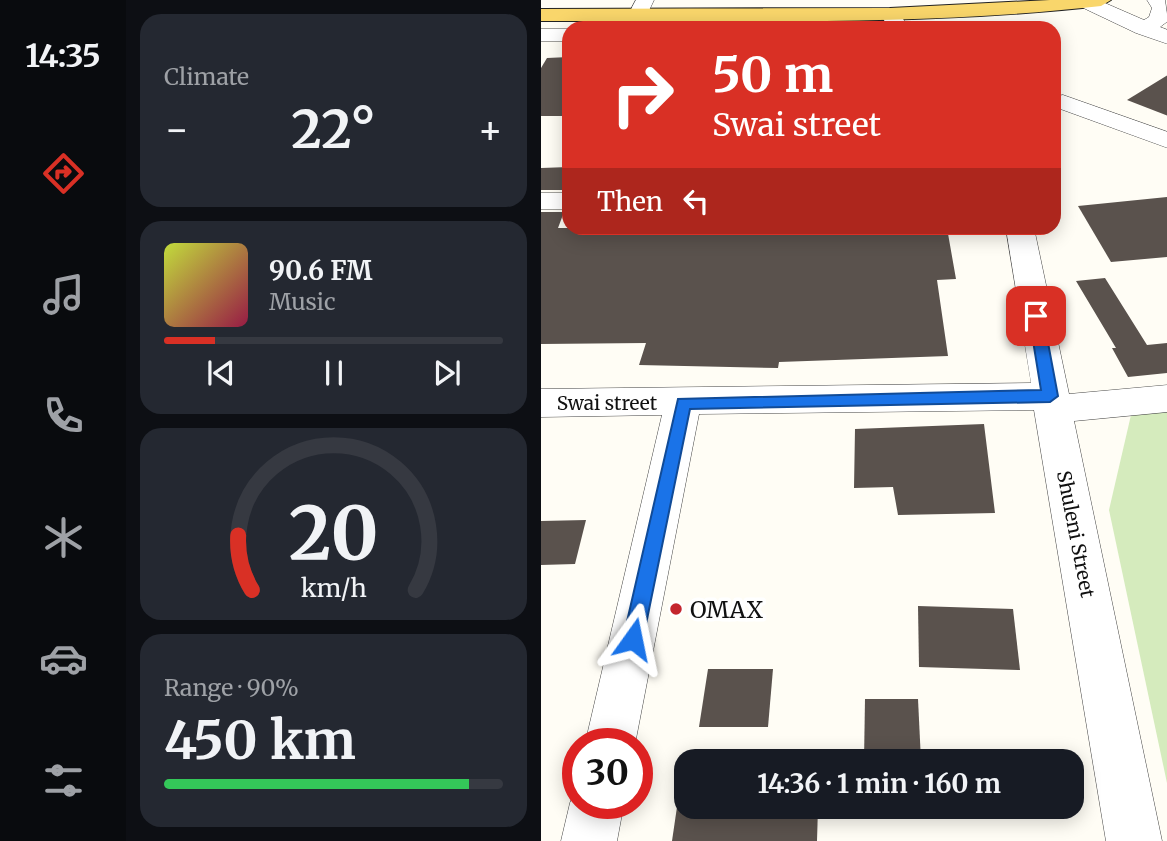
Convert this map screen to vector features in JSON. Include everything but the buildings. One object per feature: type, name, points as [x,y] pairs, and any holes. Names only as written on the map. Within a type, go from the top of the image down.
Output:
[{"type":"main road","points":[[547,15],[648,14],[797,21],[895,21],[948,6],[1090,1]]},
{"type":"street","points":[[1143,29],[1158,20],[1161,8],[1156,0]]},
{"type":"street","points":[[1090,1],[1143,29],[1167,38]]},
{"type":"street","points":[[547,15],[541,34],[562,35]]},
{"type":"street","points":[[1061,107],[1167,141]]},
{"type":"street","points":[[541,201],[562,201]]},
{"type":"street","name":"Shuleni Street","points":[[1021,235],[1134,841]]},
{"type":"street","name":"Swai street","points":[[541,403],[1051,403],[1167,398]]},
{"type":"street","points":[[613,728],[683,403]]},
{"type":"street","points":[[589,841],[594,819]]},
{"type":"green space","points":[[1167,411],[1167,783],[1109,510],[1131,415]]},
{"type":"place","name":"OMAX","points":[[676,609]]},
{"type":"route","points":[[633,639],[683,403],[1050,396],[1036,316]]}]
